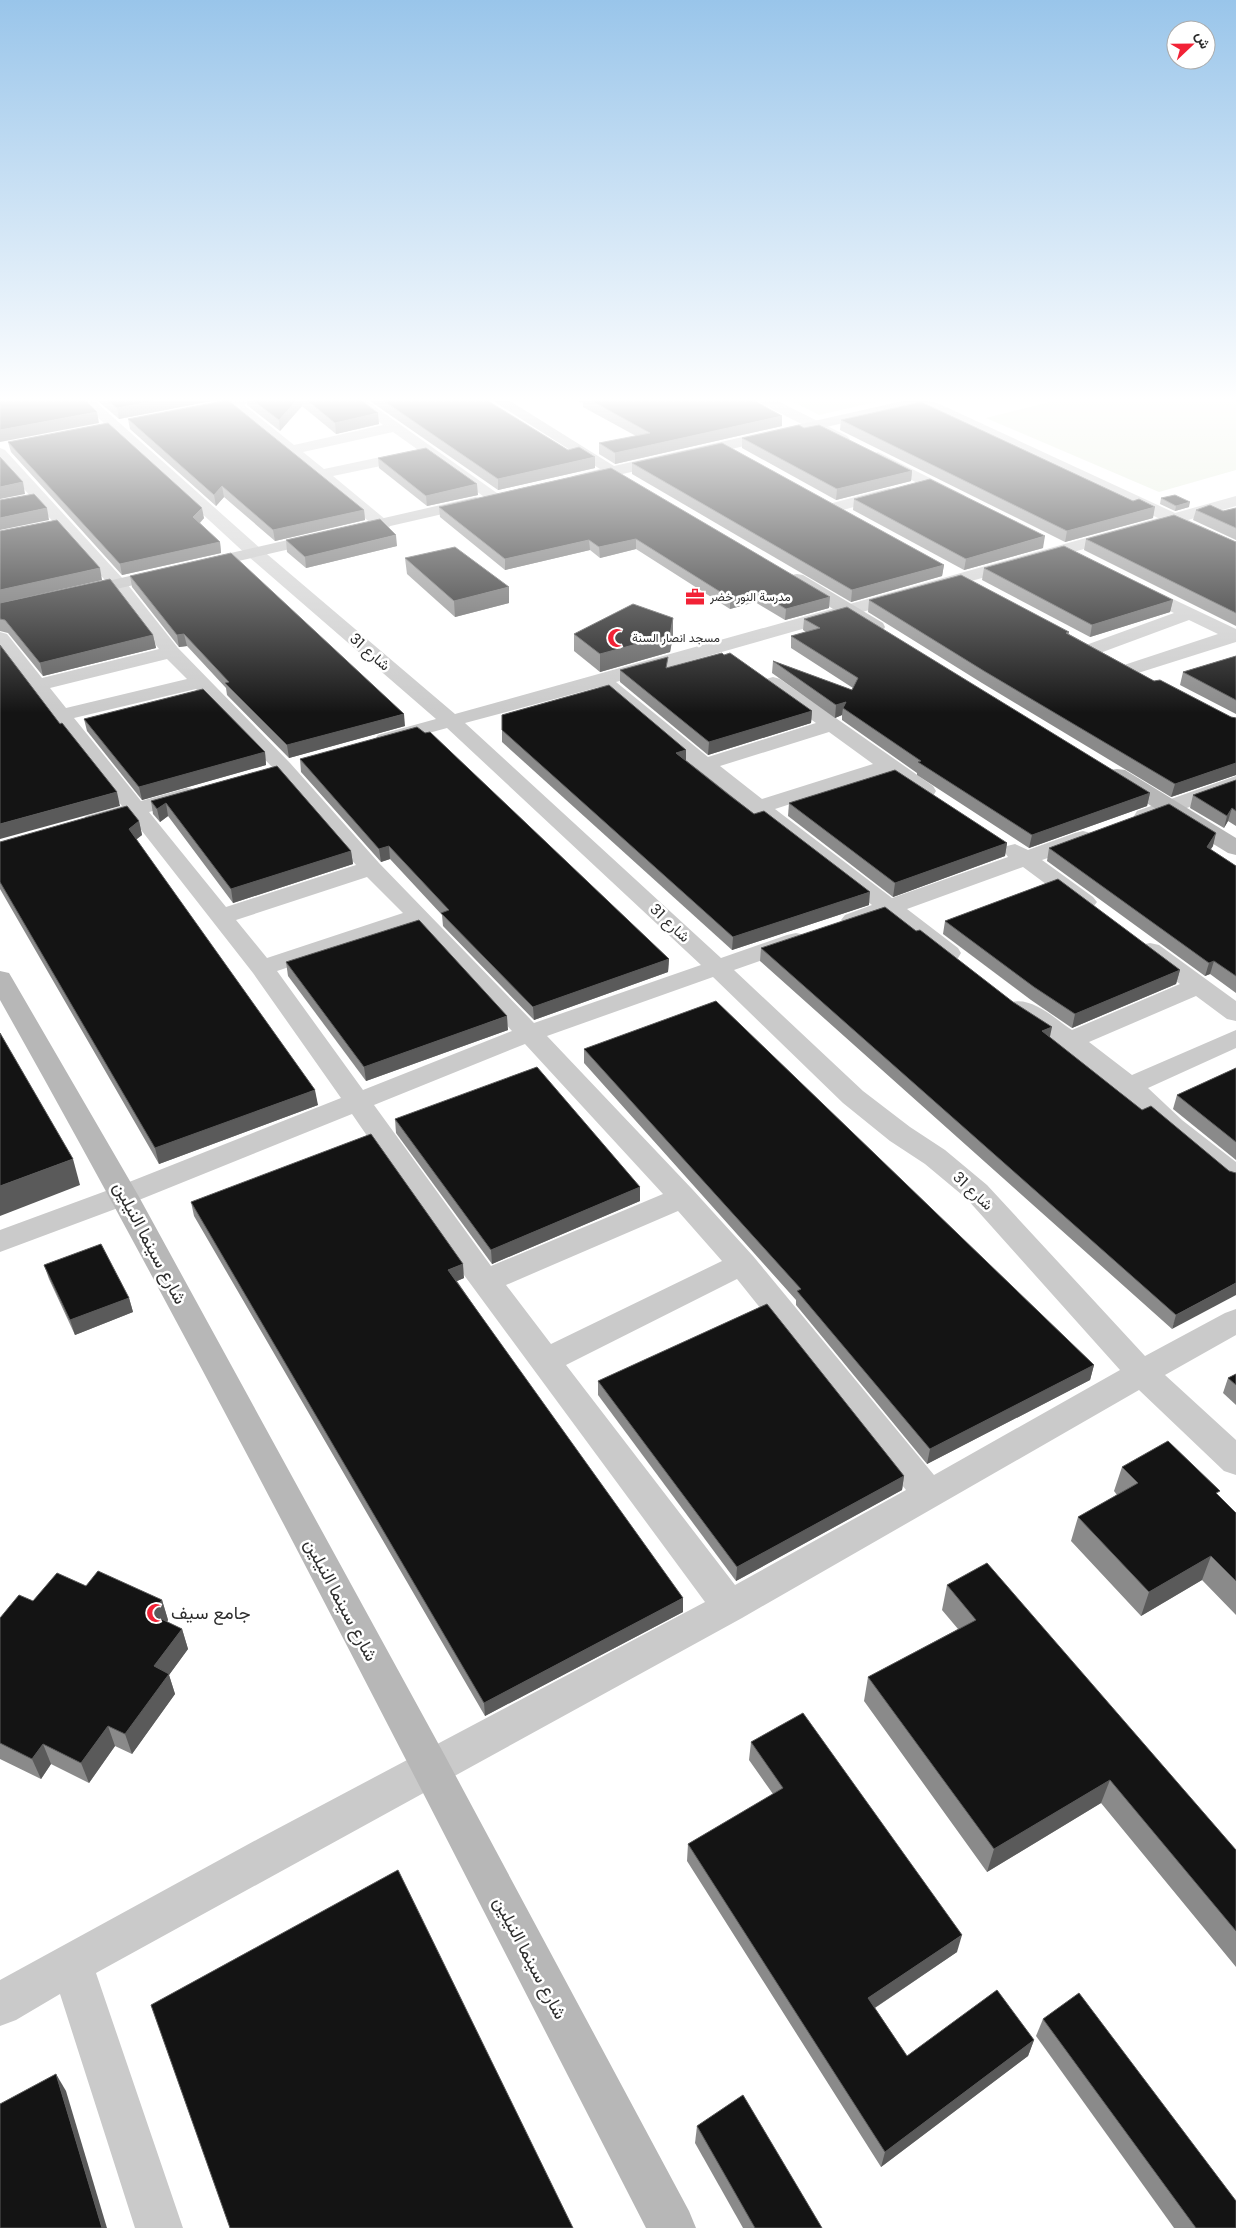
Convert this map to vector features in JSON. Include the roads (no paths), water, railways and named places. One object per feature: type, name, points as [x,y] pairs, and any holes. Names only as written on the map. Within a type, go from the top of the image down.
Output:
[{"type":"street","points":[[37,505],[55,526],[118,584],[172,652],[199,682],[283,767],[371,868],[530,1033],[683,1197],[742,1264],[929,1494]]},
{"type":"street","name":"شارع 31","points":[[202,505],[451,721],[716,966],[853,1098],[900,1134],[935,1157],[977,1192],[1142,1372],[1236,1461]]},
{"type":"street","points":[[359,505],[383,524]]},
{"type":"street","points":[[64,596],[466,505]]},
{"type":"street","points":[[831,505],[860,521]]},
{"type":"street","points":[[835,507],[843,505]]},
{"type":"street","points":[[1144,505],[1236,548]]},
{"type":"street","points":[[367,744],[849,610],[953,574],[1062,550],[1222,505]]},
{"type":"street","points":[[1045,541],[1088,563]]},
{"type":"street","points":[[782,570],[891,636]]},
{"type":"street","points":[[953,574],[979,588]]},
{"type":"street","points":[[1122,580],[1235,636]]},
{"type":"street","points":[[1093,649],[1190,613]]},
{"type":"street","points":[[1131,670],[1235,636]]},
{"type":"street","points":[[0,638],[262,968],[486,1281],[730,1606]]},
{"type":"street","points":[[1076,639],[1149,679]]},
{"type":"street","points":[[720,647],[887,766],[944,804]]},
{"type":"street","points":[[39,685],[172,652]]},
{"type":"street","points":[[602,680],[759,807],[967,967]]},
{"type":"street","points":[[63,715],[199,682]]},
{"type":"street","points":[[706,764],[832,725]]},
{"type":"street","points":[[759,807],[887,766]]},
{"type":"street","points":[[1101,766],[1236,848]]},
{"type":"street","points":[[0,1241],[124,1195],[530,1033],[716,966],[890,908],[1236,782]]},
{"type":"street","points":[[72,827],[209,788]]},
{"type":"street","points":[[1002,842],[1104,916]]},
{"type":"street","points":[[221,917],[371,868]]},
{"type":"street","points":[[262,968],[419,916]]},
{"type":"street","points":[[1135,939],[1197,986],[1236,1012]]},
{"type":"street","name":"شارع سينما النيلين","points":[[0,978],[124,1195],[430,1767],[672,2228]]},
{"type":"street","points":[[1070,1041],[1197,986]]},
{"type":"street","points":[[1006,996],[1130,1086],[1172,1126],[1236,1177]]},
{"type":"street","points":[[1130,1086],[1236,1038]]},
{"type":"street","points":[[486,1281],[683,1197]]},
{"type":"street","points":[[545,1361],[742,1264]]},
{"type":"street","points":[[0,2004],[71,1963],[430,1767],[730,1606],[1142,1372],[1236,1321]]},
{"type":"street","points":[[71,1963],[159,2228]]},
{"type":"place","name":"مدرسة النور خضر","points":[[695,597]]},
{"type":"place","name":"مسجد انصار السنة","points":[[617,638]]},
{"type":"place","name":"جامع سيف","points":[[156,1613]]}]
